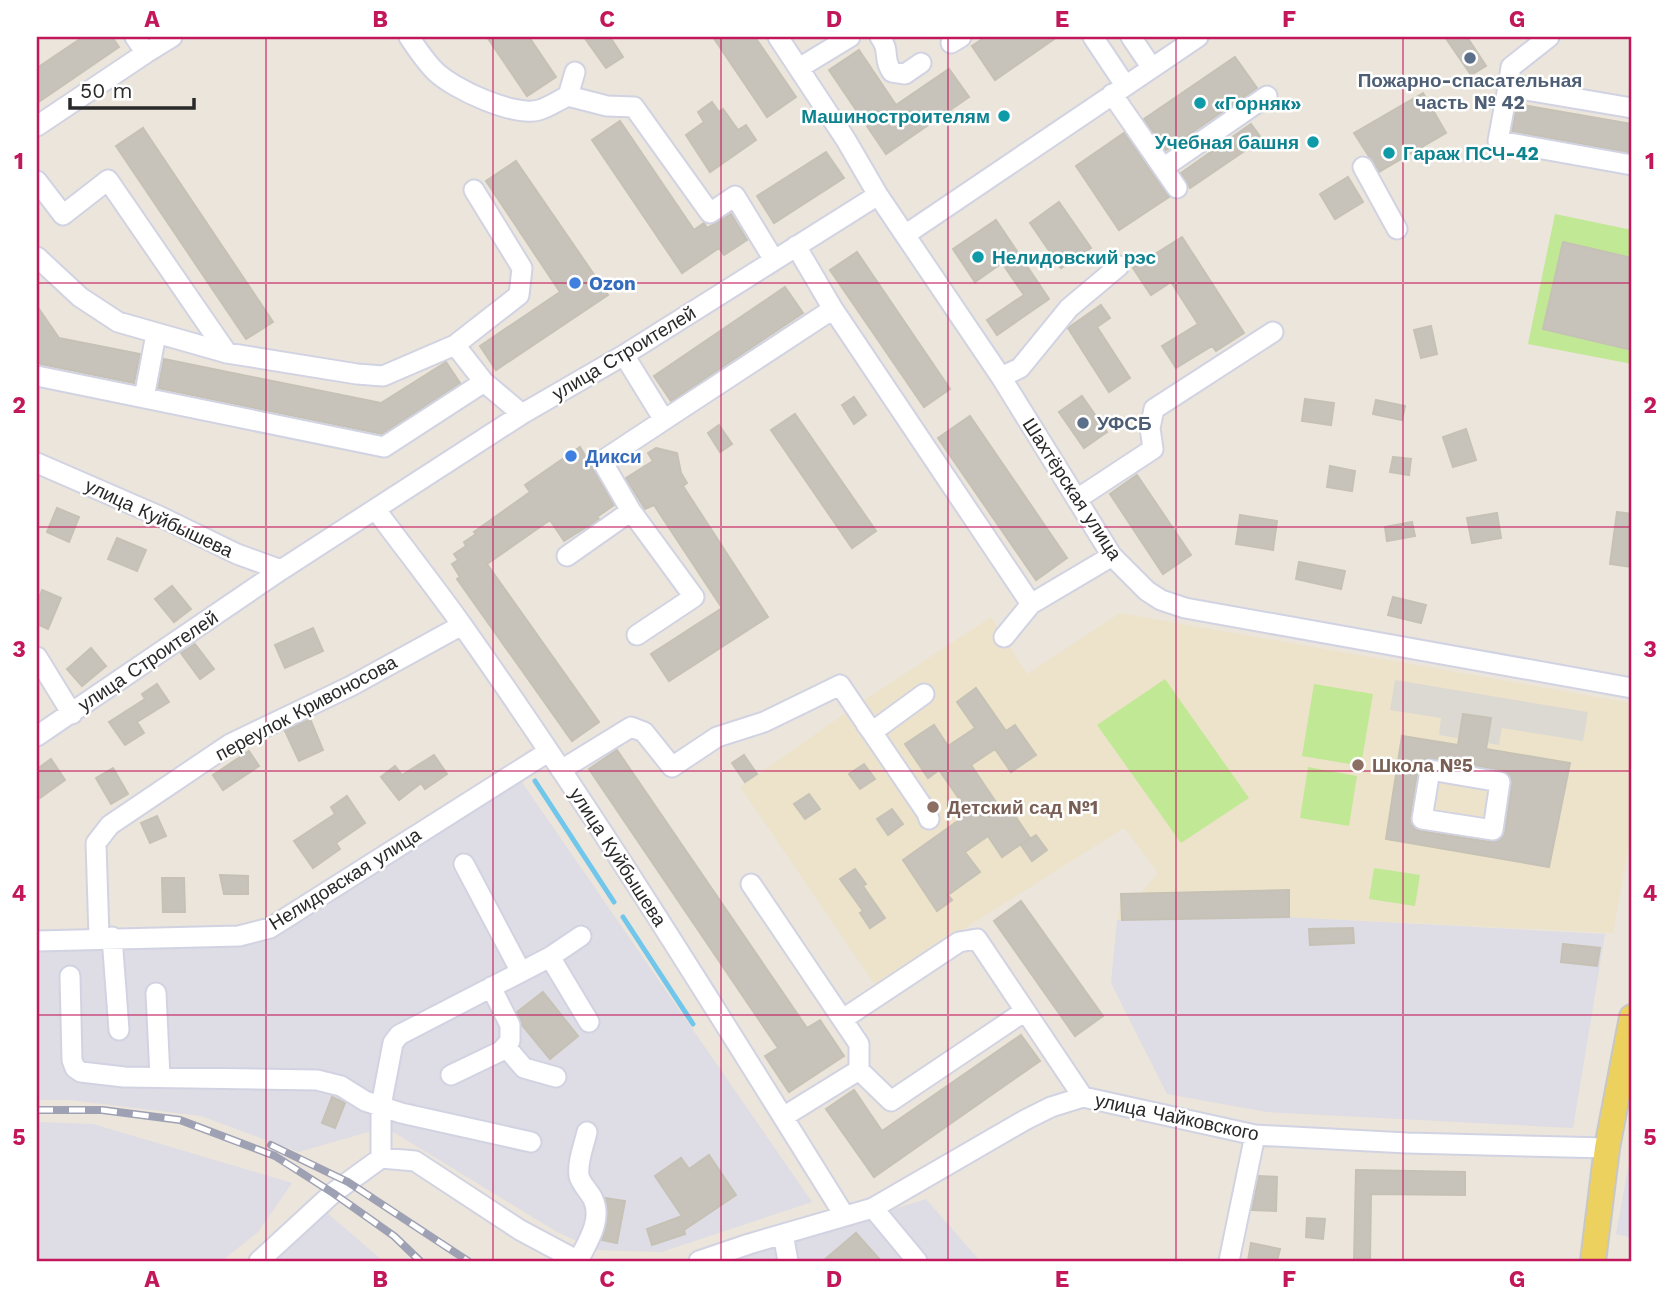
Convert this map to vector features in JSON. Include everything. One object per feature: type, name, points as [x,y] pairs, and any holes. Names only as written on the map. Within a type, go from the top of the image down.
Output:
[{"type":"main road","points":[[1592,1261],[1606,1148],[1632,1017]]},
{"type":"street","points":[[37,126],[141,45],[172,37]]},
{"type":"street","points":[[410,37],[418,52],[436,72],[459,89],[508,108],[537,111],[568,96],[607,106],[634,107],[709,213],[735,196],[774,260]]},
{"type":"street","points":[[778,37],[905,236],[1198,37]]},
{"type":"street","points":[[799,68],[850,37]]},
{"type":"street","points":[[880,37],[887,46],[886,61],[892,72],[905,74],[921,63]]},
{"type":"street","points":[[1093,37],[1119,90],[1177,188]]},
{"type":"street","points":[[1131,37],[1152,68]]},
{"type":"street","points":[[1549,37],[1511,66],[1498,141],[1632,165]]},
{"type":"street","points":[[568,96],[575,72]]},
{"type":"street","points":[[1508,87],[1632,108]]},
{"type":"street","points":[[1163,168],[1266,96]]},
{"type":"street","points":[[1363,167],[1397,229]]},
{"type":"street","points":[[37,181],[63,215],[108,180],[227,353]]},
{"type":"street","points":[[38,259],[79,297],[118,322],[227,353],[383,376],[455,345],[519,295],[522,268],[474,190]]},
{"type":"street","name":"улица Строителей","points":[[37,736],[281,570],[522,414],[624,355],[878,195]]},
{"type":"street","name":"Шахтёрская улица","points":[[905,236],[1001,377],[1112,556],[1147,591],[1161,600],[1185,608],[1632,688]]},
{"type":"street","points":[[796,246],[833,309],[1031,604]]},
{"type":"street","points":[[1001,377],[1020,368],[1069,308],[1119,266]]},
{"type":"street","points":[[637,635],[694,597],[631,511],[602,461],[833,309]]},
{"type":"street","points":[[1077,499],[1153,449],[1150,428],[1154,409],[1273,332]]},
{"type":"street","points":[[144,398],[156,334]]},
{"type":"street","points":[[455,345],[484,382],[522,414]]},
{"type":"street","points":[[624,355],[664,420]]},
{"type":"street","points":[[37,376],[384,447],[484,382]]},
{"type":"street","name":"улица Куйбышева","points":[[37,463],[159,516],[237,554],[281,570]]},
{"type":"street","name":"улица Куйбышева","points":[[376,510],[462,625],[662,922],[844,1215]]},
{"type":"street","points":[[567,556],[631,511]]},
{"type":"street","points":[[1004,637],[1031,604],[1112,556]]},
{"type":"street","name":"переулок Кривоносова","points":[[119,1030],[96,843],[110,825],[230,744],[351,687],[462,625]]},
{"type":"street","points":[[37,657],[72,714]]},
{"type":"street","points":[[561,770],[631,727],[645,732],[672,767],[717,737],[764,722],[840,685],[929,819]]},
{"type":"street","points":[[872,732],[924,694]]},
{"type":"street","name":"Нелидовская улица","points":[[37,941],[106,937],[239,936],[270,928],[548,752]]},
{"type":"street","points":[[464,864],[521,972]]},
{"type":"street","points":[[751,884],[859,1044],[859,1070],[891,1101],[1025,1011]]},
{"type":"street","points":[[381,1158],[381,1106],[393,1043],[399,1035],[550,957],[581,936]]},
{"type":"street","points":[[843,1019],[959,942],[977,939],[1083,1097]]},
{"type":"street","points":[[550,957],[589,1022]]},
{"type":"street","points":[[70,976],[72,1060],[75,1069],[94,1075],[317,1080],[341,1086],[365,1101],[401,1113],[531,1142]]},
{"type":"street","points":[[451,1075],[506,1047],[510,1041],[510,1025],[491,987]]},
{"type":"street","points":[[156,993],[160,1077]]},
{"type":"street","points":[[506,1047],[524,1068],[556,1077]]},
{"type":"street","points":[[783,1117],[859,1070]]},
{"type":"street","name":"улица Чайковского","points":[[699,1261],[873,1208],[1025,1120],[1051,1107],[1083,1097],[1255,1135],[1407,1143],[1606,1148]]},
{"type":"street","points":[[259,1261],[333,1193],[381,1158],[415,1161],[520,1230],[578,1261],[591,1236],[596,1213],[593,1199],[579,1173],[587,1132]]},
{"type":"street","points":[[1229,1261],[1255,1135]]},
{"type":"street","points":[[873,1208],[917,1261]]},
{"type":"street","points":[[783,1234],[788,1261]]},
{"type":"shaded area","name":"Школа №5","points":[[1120,613],[1632,703],[1632,829],[1613,933],[1289,917],[1117,920],[1121,894],[1140,894],[1158,873],[1124,828],[875,985],[740,787],[854,707],[991,617],[1027,674]]},
{"type":"shaded area","points":[[1395,680],[1588,712],[1583,741],[1502,728],[1499,745],[1439,735],[1441,718],[1390,710]]},
{"type":"shaded area","points":[[519,778],[812,1202],[661,1252],[597,1250],[557,1232],[385,1127],[299,1152],[201,1116],[70,1100],[37,1100],[37,947],[257,942],[296,921]]},
{"type":"shaded area","points":[[1289,917],[1605,934],[1573,1128],[1267,1112],[1167,1094],[1111,983],[1117,920]]},
{"type":"shaded area","points":[[37,1122],[93,1124],[292,1183],[258,1232],[222,1261],[37,1261]]},
{"type":"shaded area","points":[[1632,1147],[1632,1238],[1616,1234]]},
{"type":"shaded area","points":[[926,1199],[980,1261],[732,1261],[755,1253]]},
{"type":"shaded area","points":[[325,1211],[383,1261],[268,1261]]},
{"type":"green space","points":[[1555,214],[1632,230],[1632,364],[1528,344]]},
{"type":"green space","points":[[1165,679],[1249,798],[1181,843],[1097,725]]},
{"type":"green space","points":[[1314,684],[1373,694],[1361,766],[1302,756]]},
{"type":"green space","points":[[1308,767],[1357,776],[1349,826],[1300,818]]},
{"type":"green space","points":[[1374,868],[1420,875],[1415,906],[1369,899]]},
{"type":"building","points":[[83,37],[112,37],[119,47],[37,103],[37,68]]},
{"type":"building","points":[[487,37],[529,37],[556,77],[527,96]]},
{"type":"building","points":[[584,37],[610,37],[623,57],[606,68]]},
{"type":"building","points":[[713,37],[755,37],[796,97],[767,117]]},
{"type":"building","points":[[985,37],[1057,37],[995,80],[972,46]]},
{"type":"building","name":"Пожарно-спасательная часть № 42","points":[[1445,37],[1467,37],[1486,66],[1471,75]]},
{"type":"building","points":[[859,50],[896,105],[949,69],[969,97],[886,154],[829,70]]},
{"type":"building","name":"«Горняк»","points":[[1235,57],[1257,88],[1166,150],[1144,119]]},
{"type":"building","name":"Гараж ПСЧ-42","points":[[1423,93],[1446,133],[1379,172],[1354,133]]},
{"type":"building","points":[[712,102],[719,112],[723,109],[738,130],[746,125],[756,140],[710,172],[686,135],[704,122],[698,112]]},
{"type":"building","points":[[1517,104],[1632,124],[1632,153],[1512,131]]},
{"type":"building","points":[[620,121],[694,230],[704,223],[707,228],[731,214],[747,240],[724,255],[719,248],[682,273],[592,140]]},
{"type":"building","points":[[1251,124],[1262,139],[1190,188],[1181,173]]},
{"type":"building","points":[[143,128],[273,322],[246,339],[116,146]]},
{"type":"building","points":[[1124,133],[1169,197],[1119,230],[1076,166]]},
{"type":"building","points":[[826,152],[844,178],[774,223],[757,196]]},
{"type":"building","points":[[516,161],[608,295],[496,370],[480,346],[560,292],[486,181]]},
{"type":"building","points":[[1348,177],[1363,202],[1335,219],[1320,194]]},
{"type":"building","points":[[1059,202],[1091,248],[1061,268],[1030,223]]},
{"type":"building","points":[[996,220],[1049,299],[997,335],[987,320],[1024,295],[1002,263],[975,282],[953,249]]},
{"type":"building","points":[[1182,237],[1244,333],[1216,351],[1212,346],[1176,368],[1162,346],[1198,324],[1171,282],[1151,295],[1133,268]]},
{"type":"building","points":[[1563,242],[1632,258],[1632,350],[1543,329]]},
{"type":"building","points":[[857,252],[950,389],[924,407],[830,270]]},
{"type":"building","points":[[785,287],[803,313],[671,401],[654,376]]},
{"type":"building","points":[[1101,305],[1110,318],[1097,327],[1130,378],[1109,392],[1068,328]]},
{"type":"building","points":[[37,306],[59,338],[140,354],[134,383],[37,361]]},
{"type":"building","points":[[1431,326],[1437,354],[1421,358],[1414,330]]},
{"type":"building","points":[[164,359],[381,403],[446,362],[460,383],[382,434],[158,388]]},
{"type":"building","points":[[1082,396],[1107,432],[1084,448],[1059,412]]},
{"type":"building","points":[[854,397],[866,415],[854,424],[842,405]]},
{"type":"building","points":[[1305,399],[1334,403],[1331,425],[1302,421]]},
{"type":"building","points":[[1376,400],[1405,406],[1402,420],[1373,414]]},
{"type":"building","points":[[795,414],[876,531],[852,548],[771,430]]},
{"type":"building","points":[[970,416],[1067,558],[1036,580],[938,438]]},
{"type":"building","points":[[719,425],[732,444],[720,452],[708,433]]},
{"type":"building","points":[[1466,429],[1476,460],[1453,467],[1443,437]]},
{"type":"building","points":[[580,447],[614,505],[597,517],[599,519],[564,541],[550,520],[487,564],[599,722],[572,741],[457,579],[460,577],[452,564],[458,560],[454,554],[466,546],[464,542],[476,534],[474,532],[530,492],[525,485]]},
{"type":"building","points":[[656,448],[677,453],[681,473],[687,483],[683,486],[768,617],[669,681],[651,654],[722,608],[654,505],[645,509],[626,478],[653,461],[648,453]]},
{"type":"building","points":[[1393,457],[1411,459],[1409,475],[1390,472]]},
{"type":"building","points":[[1330,466],[1355,471],[1352,491],[1327,487]]},
{"type":"building","points":[[1137,475],[1191,555],[1163,574],[1110,494]]},
{"type":"building","points":[[57,508],[79,517],[69,542],[47,532]]},
{"type":"building","points":[[1617,512],[1632,514],[1632,567],[1610,564]]},
{"type":"building","points":[[1497,513],[1501,538],[1472,543],[1467,518]]},
{"type":"building","points":[[1240,515],[1277,521],[1273,550],[1236,544]]},
{"type":"building","points":[[1412,522],[1415,536],[1387,541],[1385,527]]},
{"type":"building","points":[[117,538],[146,550],[137,571],[108,559]]},
{"type":"building","points":[[1299,562],[1345,571],[1341,589],[1296,579]]},
{"type":"building","points":[[172,586],[191,609],[174,622],[155,599]]},
{"type":"building","points":[[42,590],[61,598],[48,629],[37,624],[37,603]]},
{"type":"building","points":[[1393,597],[1426,605],[1421,623],[1388,615]]},
{"type":"building","points":[[313,628],[323,651],[285,668],[275,645]]},
{"type":"building","points":[[195,644],[214,669],[200,679],[181,653]]},
{"type":"building","points":[[91,648],[106,666],[82,686],[67,669]]},
{"type":"building","points":[[157,684],[169,702],[137,722],[144,733],[125,745],[109,722],[145,699],[142,694]]},
{"type":"building","points":[[976,688],[1006,731],[1015,725],[1036,755],[1011,772],[995,749],[971,765],[1004,814],[1011,810],[1030,838],[1002,857],[988,836],[965,852],[980,872],[948,895],[952,900],[937,911],[903,860],[969,813],[939,770],[928,778],[905,744],[934,725],[948,746],[975,728],[957,702]]},
{"type":"building","points":[[1463,714],[1491,718],[1486,749],[1570,763],[1549,867],[1386,839],[1402,736],[1458,745]],"holes":[[[1426,758],[1508,773],[1512,784],[1502,838],[1491,842],[1414,828],[1410,817],[1418,768]]]},
{"type":"building","points":[[310,719],[323,750],[299,761],[285,731]]},
{"type":"building","points":[[617,750],[807,1028],[820,1020],[844,1056],[789,1092],[765,1056],[778,1048],[589,769]]},
{"type":"building","points":[[249,751],[259,766],[223,790],[213,775]]},
{"type":"building","points":[[434,755],[447,774],[425,789],[421,783],[399,800],[381,777],[395,766],[402,775]]},
{"type":"building","points":[[744,755],[757,774],[745,782],[732,763]]},
{"type":"building","points":[[51,759],[65,780],[37,800],[37,769]]},
{"type":"building","points":[[864,764],[875,779],[860,789],[849,774]]},
{"type":"building","points":[[113,768],[128,794],[111,804],[96,778]]},
{"type":"building","points":[[809,794],[820,809],[805,819],[794,804]]},
{"type":"building","points":[[347,796],[365,823],[336,843],[340,849],[313,868],[294,841],[335,814],[331,807]]},
{"type":"building","points":[[892,809],[903,824],[888,835],[877,819]]},
{"type":"building","points":[[157,816],[166,836],[150,843],[141,823]]},
{"type":"building","points":[[1036,835],[1047,850],[1032,861],[1021,845]]},
{"type":"building","points":[[855,869],[885,918],[870,928],[860,913],[863,911],[840,879]]},
{"type":"building","points":[[220,875],[248,876],[248,894],[224,894]]},
{"type":"building","points":[[162,878],[184,878],[185,912],[163,912]]},
{"type":"building","points":[[1289,890],[1289,917],[1122,920],[1121,894]]},
{"type":"building","points":[[1021,901],[1103,1016],[1075,1036],[994,921]]},
{"type":"building","points":[[1353,928],[1354,943],[1310,945],[1309,929]]},
{"type":"building","points":[[1563,944],[1600,948],[1597,966],[1561,962]]},
{"type":"building","points":[[543,992],[578,1036],[550,1059],[522,1025],[517,1012]]},
{"type":"building","points":[[1021,1035],[1040,1061],[874,1177],[826,1109],[854,1090],[882,1131]]},
{"type":"building","points":[[332,1097],[345,1103],[335,1128],[322,1123]]},
{"type":"building","points":[[709,1155],[736,1195],[684,1230],[685,1234],[652,1245],[647,1229],[682,1216],[655,1176],[681,1158],[689,1169]]},
{"type":"building","points":[[1356,1170],[1465,1172],[1465,1195],[1371,1194],[1370,1261],[1354,1261]]},
{"type":"building","points":[[1259,1176],[1277,1177],[1276,1211],[1252,1210]]},
{"type":"building","points":[[605,1198],[625,1201],[617,1243],[602,1240],[608,1217]]},
{"type":"building","points":[[1307,1218],[1325,1219],[1323,1239],[1306,1237]]},
{"type":"building","points":[[856,1233],[881,1261],[823,1261]]},
{"type":"building","points":[[1251,1243],[1280,1249],[1277,1261],[1248,1261]]},
{"type":"waterway","points":[[535,781],[614,902]]},
{"type":"waterway","points":[[623,917],[693,1024]]},
{"type":"railway","points":[[37,1110],[102,1110],[180,1120],[275,1156],[394,1236],[420,1261]]},
{"type":"railway","points":[[271,1145],[348,1182],[468,1261]]},
{"type":"place","name":"Пожарно-спасательная часть № 42","points":[[1470,58]]},
{"type":"place","name":"«Горняк»","points":[[1200,103]]},
{"type":"place","name":"Машиностроителям","points":[[1004,116]]},
{"type":"place","name":"Учебная башня","points":[[1313,142]]},
{"type":"place","name":"Гараж ПСЧ-42","points":[[1389,153]]},
{"type":"place","name":"Нелидовский рэс","points":[[978,257]]},
{"type":"place","name":"Ozon","points":[[575,283]]},
{"type":"place","name":"УФСБ","points":[[1083,423]]},
{"type":"place","name":"Дикси","points":[[571,456]]},
{"type":"place","name":"Школа №5","points":[[1358,765]]},
{"type":"place","name":"Детский сад №1","points":[[933,807]]}]
